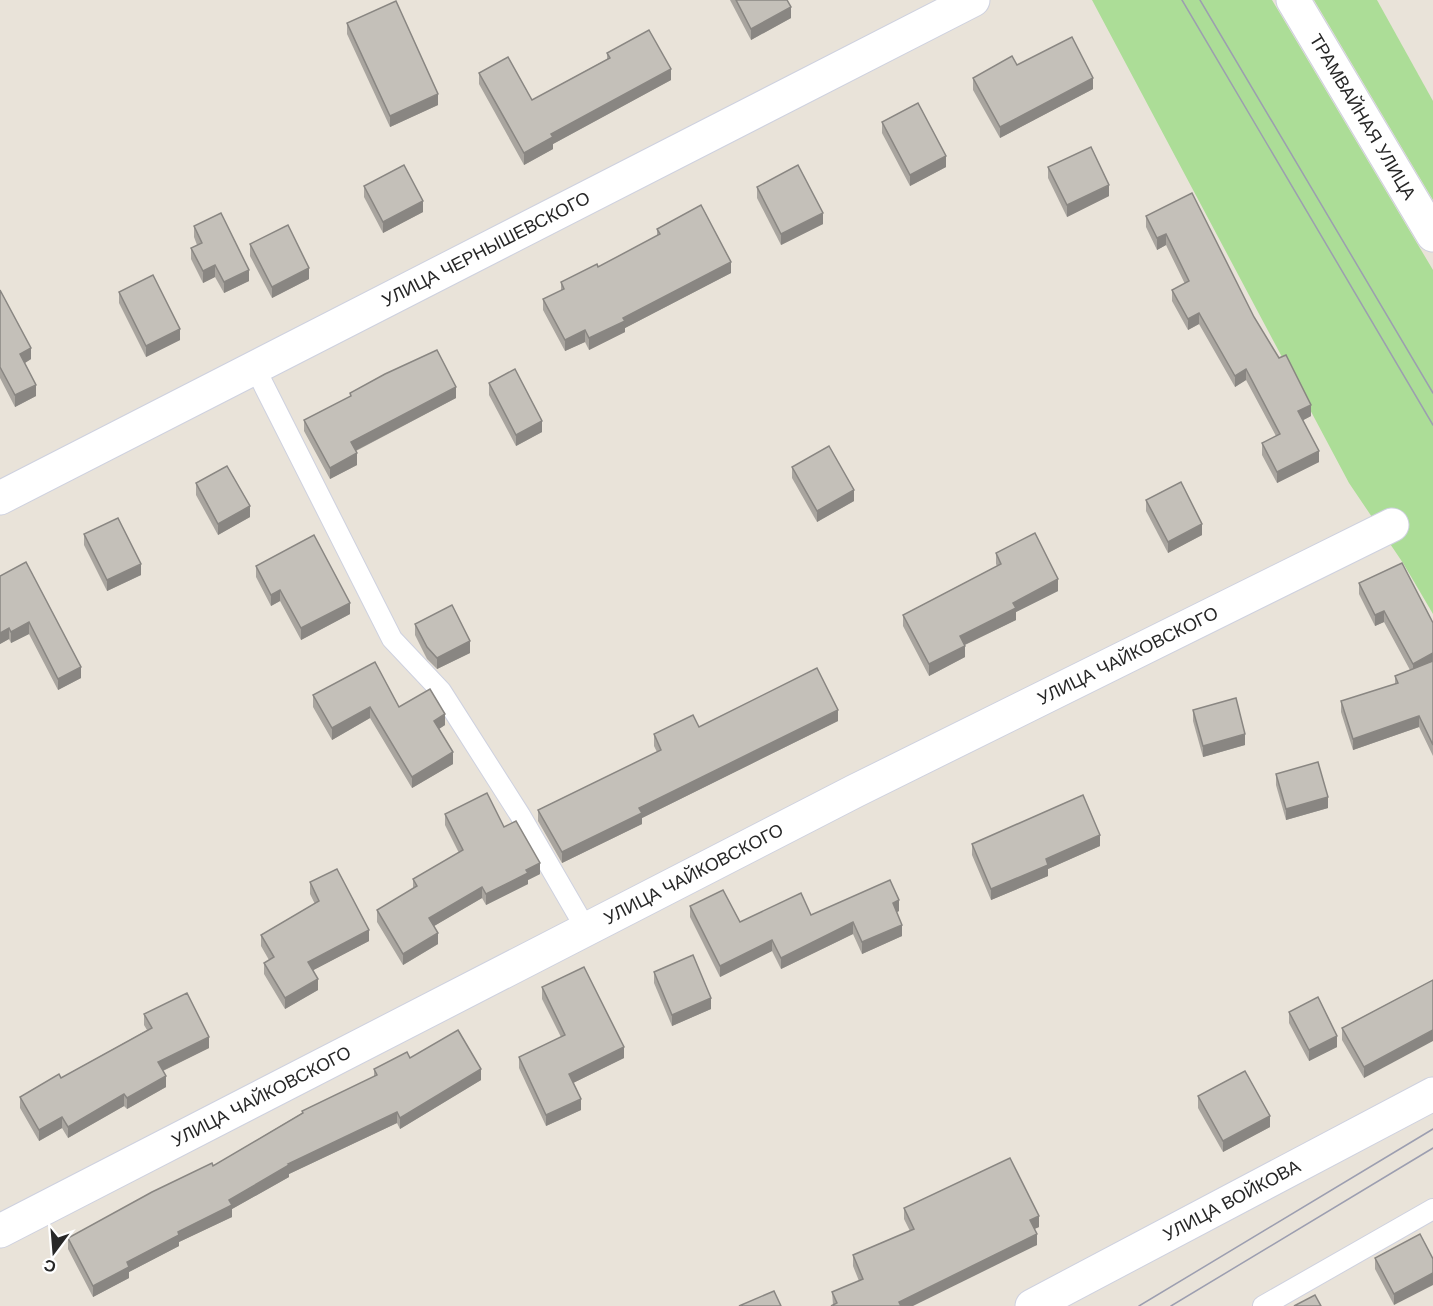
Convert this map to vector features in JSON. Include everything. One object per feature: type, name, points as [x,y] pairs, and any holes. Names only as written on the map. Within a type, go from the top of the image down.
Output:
[{"type":"street","name":"УЛИЦА ЧЕРНЫШЕВСКОГО","points":[[0,498],[973,0]]},
{"type":"street","name":"ТРАМВАЙНАЯ УЛИЦА","points":[[1293,0],[1433,235]]},
{"type":"street","name":"УЛИЦА ЧАЙКОВСКОГО","points":[[0,1231],[855,791],[1392,525]]},
{"type":"street","name":"УЛИЦА ВОЙКОВА","points":[[1032,1306],[1433,1095]]},
{"type":"lane","points":[[254,366],[392,639],[441,691],[520,815],[586,929]]},
{"type":"lane","points":[[1263,1306],[1433,1209]]},
{"type":"green space","points":[[1092,0],[1272,0],[1433,270],[1433,614],[1403,563],[1349,483]]},
{"type":"green space","points":[[1314,0],[1377,0],[1433,101],[1433,200]]},
{"type":"building","points":[[736,0],[787,0],[791,7],[751,29]]},
{"type":"building","points":[[396,1],[438,94],[390,116],[347,23]]},
{"type":"building","points":[[649,30],[671,69],[551,134],[553,137],[524,153],[479,73],[508,57],[532,100],[610,58],[607,53]]},
{"type":"building","points":[[1072,37],[1093,78],[1000,127],[973,78],[1012,56],[1017,65]]},
{"type":"building","points":[[918,103],[946,156],[910,175],[882,122]]},
{"type":"building","points":[[1091,147],[1109,185],[1067,205],[1048,167]]},
{"type":"building","points":[[404,165],[423,201],[383,222],[364,186]]},
{"type":"building","points":[[798,165],[823,213],[781,234],[757,187]]},
{"type":"building","points":[[1192,193],[1254,317],[1279,358],[1286,355],[1311,405],[1298,411],[1319,451],[1277,472],[1262,443],[1280,434],[1246,369],[1235,376],[1199,313],[1188,319],[1172,290],[1189,281],[1166,234],[1157,238],[1146,216]]},
{"type":"building","points":[[701,205],[731,262],[623,318],[625,321],[589,338],[585,330],[565,340],[543,299],[564,289],[561,282],[597,264],[598,267],[660,234],[657,229]]},
{"type":"building","points":[[221,213],[249,270],[224,282],[215,265],[203,271],[191,248],[202,243],[194,226]]},
{"type":"building","points":[[288,225],[309,268],[272,287],[250,244]]},
{"type":"building","points":[[153,275],[180,329],[146,346],[119,292]]},
{"type":"building","points":[[0,290],[31,348],[20,354],[36,385],[15,395],[0,367]]},
{"type":"building","points":[[437,350],[456,387],[351,442],[357,453],[330,468],[304,420],[351,396],[350,393],[385,374]]},
{"type":"building","points":[[515,369],[542,421],[516,435],[489,383]]},
{"type":"building","points":[[829,446],[854,490],[817,511],[792,467]]},
{"type":"building","points":[[227,466],[250,506],[218,524],[196,483]]},
{"type":"building","points":[[1181,482],[1202,524],[1168,542],[1146,500]]},
{"type":"building","points":[[118,518],[141,564],[107,580],[84,534]]},
{"type":"building","points":[[1035,533],[1058,579],[1013,603],[1016,608],[960,636],[965,646],[929,664],[903,615],[1001,564],[996,553]]},
{"type":"building","points":[[314,535],[350,603],[301,628],[280,590],[271,595],[256,566]]},
{"type":"building","points":[[26,562],[81,667],[58,679],[29,622],[11,632],[9,628],[0,633],[0,576]]},
{"type":"building","points":[[1402,563],[1433,623],[1433,653],[1413,664],[1384,611],[1375,615],[1359,583]]},
{"type":"building","points":[[452,605],[470,641],[437,658],[427,647],[415,624]]},
{"type":"building","points":[[1433,661],[1433,745],[1419,716],[1353,739],[1341,701],[1398,683],[1395,676]]},
{"type":"building","points":[[375,662],[399,707],[430,689],[445,714],[434,721],[453,752],[412,777],[370,707],[332,728],[313,695]]},
{"type":"building","points":[[817,668],[838,710],[639,808],[642,813],[562,852],[538,810],[661,750],[654,734],[693,715],[699,727]]},
{"type":"building","points":[[1236,698],[1245,734],[1203,746],[1193,710]]},
{"type":"building","points":[[1318,762],[1328,797],[1286,809],[1276,774]]},
{"type":"building","points":[[487,793],[504,827],[516,821],[540,863],[526,870],[528,873],[486,894],[482,887],[429,918],[438,933],[403,954],[377,910],[417,886],[413,879],[463,850],[445,814]]},
{"type":"building","points":[[1083,795],[1100,835],[1046,859],[1048,865],[991,889],[972,844]]},
{"type":"building","points":[[337,869],[369,930],[308,962],[318,979],[285,998],[264,963],[274,957],[261,935],[319,901],[310,882]]},
{"type":"building","points":[[890,880],[899,900],[893,903],[902,925],[862,942],[853,922],[781,958],[772,940],[720,966],[690,906],[723,890],[740,922],[801,893],[811,915]]},
{"type":"building","points":[[693,955],[711,998],[672,1015],[654,972]]},
{"type":"building","points":[[584,967],[624,1047],[569,1074],[581,1099],[546,1115],[519,1057],[565,1035],[542,987]]},
{"type":"building","points":[[1433,980],[1433,1030],[1364,1067],[1342,1028]]},
{"type":"building","points":[[187,993],[209,1037],[158,1062],[166,1076],[127,1098],[124,1094],[68,1127],[62,1117],[39,1130],[20,1097],[59,1074],[61,1078],[152,1028],[144,1014]]},
{"type":"building","points":[[1318,997],[1337,1036],[1309,1050],[1289,1012]]},
{"type":"building","points":[[458,1030],[481,1069],[400,1118],[397,1112],[288,1164],[229,1200],[232,1205],[178,1232],[179,1235],[127,1262],[129,1267],[93,1286],[68,1238],[152,1192],[212,1163],[213,1166],[303,1113],[302,1111],[377,1075],[374,1069],[407,1052],[410,1058]]},
{"type":"building","points":[[1245,1071],[1270,1116],[1223,1141],[1198,1096]]},
{"type":"building","points":[[1010,1158],[1039,1216],[1030,1220],[1037,1234],[899,1302],[901,1306],[831,1306],[837,1303],[832,1292],[863,1279],[853,1255],[914,1229],[904,1208]]},
{"type":"building","points":[[1420,1234],[1433,1259],[1433,1273],[1394,1294],[1375,1258]]},
{"type":"building","points":[[774,1291],[781,1306],[739,1306]]},
{"type":"building","points":[[1315,1295],[1321,1306],[1294,1306]]},
{"type":"tram line","points":[[1182,0],[1433,425]]},
{"type":"tram line","points":[[1200,0],[1433,393]]},
{"type":"tram line","points":[[1139,1306],[1433,1129]]},
{"type":"tram line","points":[[1171,1306],[1433,1148]]}]
